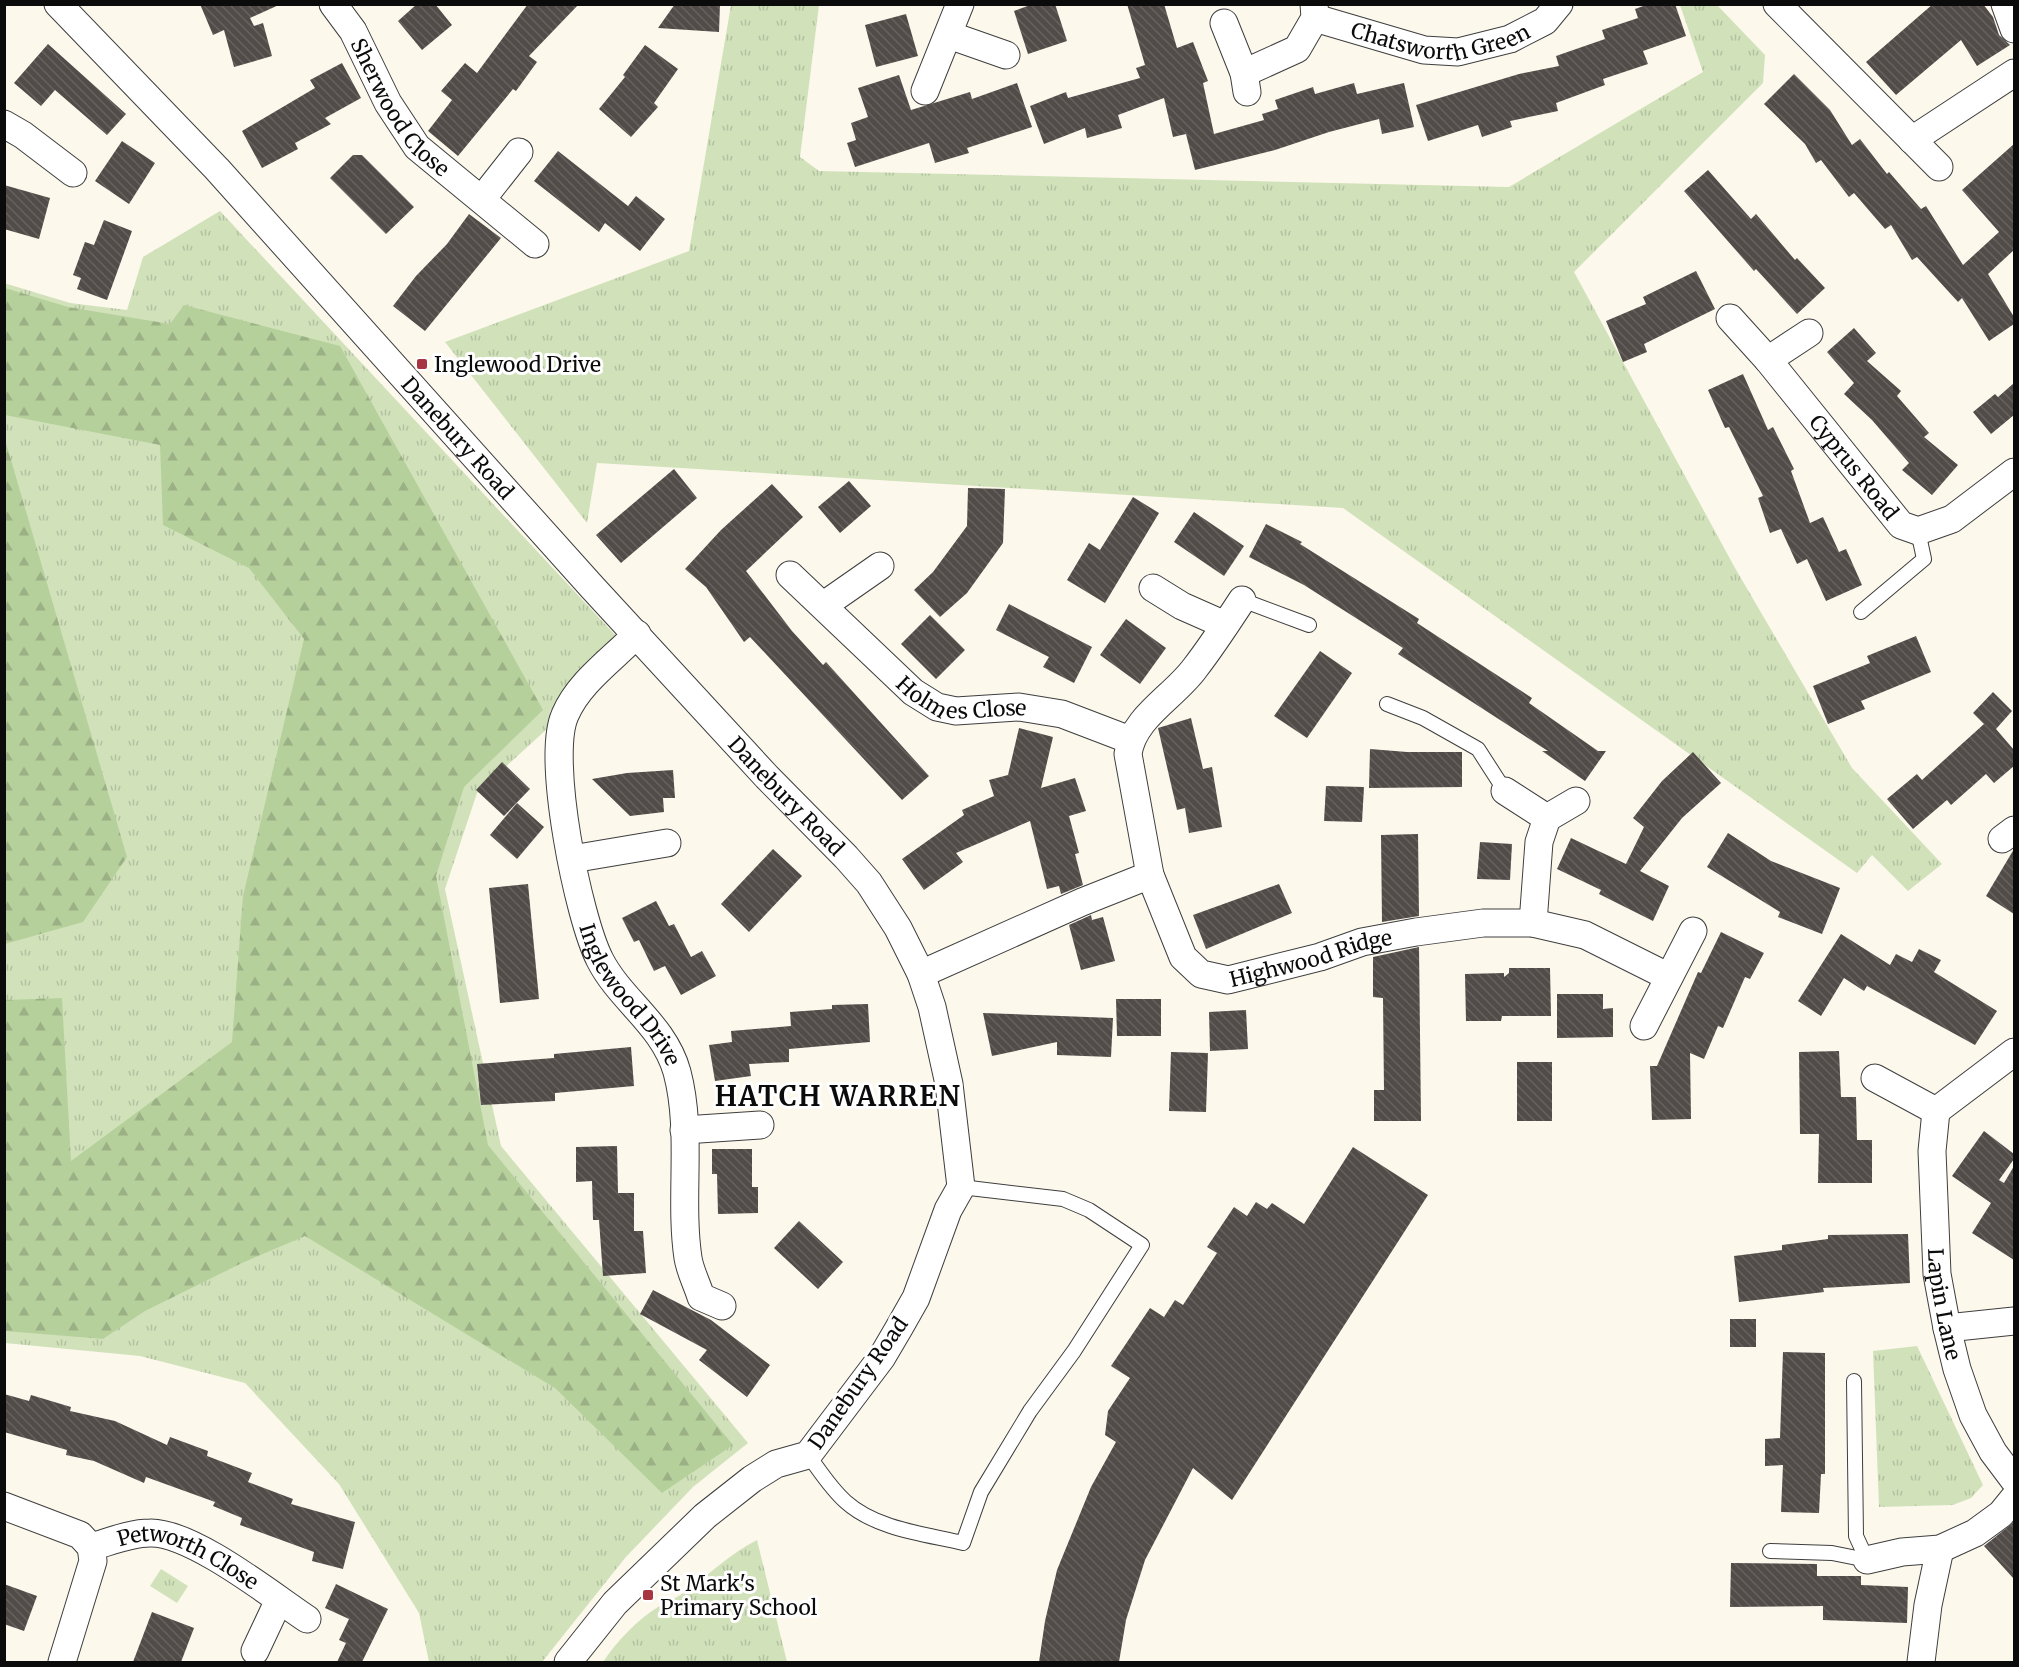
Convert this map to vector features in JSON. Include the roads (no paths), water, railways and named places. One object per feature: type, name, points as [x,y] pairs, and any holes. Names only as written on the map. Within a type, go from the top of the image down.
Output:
[{"type":"street","name":"Danebury Road","points":[[58,4],[217,169],[638,634],[869,883],[898,928],[921,974],[941,1043],[953,1111],[961,1187],[948,1210],[916,1298],[890,1346],[808,1455],[776,1464],[752,1479],[705,1516],[628,1589],[568,1662]]},
{"type":"street","name":"Sherwood Close","points":[[333,4],[353,31],[388,103],[417,147],[535,244]]},
{"type":"street","points":[[925,91],[960,4]]},
{"type":"street","name":"Chatsworth Green","points":[[1224,23],[1245,82],[1297,49],[1314,11],[1424,50],[1458,52],[1510,39],[1545,21],[1559,4]]},
{"type":"street","points":[[1777,4],[1939,167]]},
{"type":"street","points":[[2005,4],[2014,29]]},
{"type":"street","points":[[949,35],[1006,55]]},
{"type":"street","points":[[1912,140],[2014,73]]},
{"type":"street","points":[[4,124],[23,135],[73,173]]},
{"type":"street","points":[[482,199],[519,152]]},
{"type":"street","name":"Cyprus Road","points":[[1730,318],[1768,360],[1901,525],[1918,531],[1952,519],[2014,472]]},
{"type":"street","points":[[1768,360],[1809,333]]},
{"type":"street","points":[[824,605],[880,566]]},
{"type":"street","name":"Holmes Close","points":[[790,575],[913,692],[937,707],[956,711],[1019,707],[1062,714],[1130,740]]},
{"type":"street","points":[[1153,588],[1182,606],[1225,625]]},
{"type":"street","points":[[1130,740],[1142,723],[1194,670],[1242,600]]},
{"type":"street","name":"Inglewood Drive","points":[[638,634],[582,688],[564,716],[558,750],[572,859],[582,904],[601,961],[653,1026],[671,1056],[682,1101],[688,1259],[701,1297],[722,1306]]},
{"type":"street","name":"Highwood Ridge","points":[[1130,740],[1128,754],[1150,875],[1183,957],[1201,974],[1228,980],[1320,957],[1362,942],[1483,923],[1533,923],[1585,935],[1669,977]]},
{"type":"street","points":[[1505,791],[1547,818]]},
{"type":"street","points":[[1533,923],[1539,842],[1547,818],[1576,801]]},
{"type":"street","points":[[572,859],[667,843]]},
{"type":"street","points":[[921,974],[1082,902],[1150,875]]},
{"type":"street","points":[[1644,1026],[1693,932]]},
{"type":"street","points":[[1875,1077],[1936,1111],[2014,1052]]},
{"type":"street","name":"Lapin Lane","points":[[1936,1111],[1932,1151],[1937,1274],[1947,1328],[1957,1369],[1973,1415],[1993,1452],[2014,1480]]},
{"type":"street","points":[[684,1130],[760,1125]]},
{"type":"street","points":[[1947,1328],[2014,1321]]},
{"type":"street","points":[[1866,1560],[1902,1552],[1940,1549],[1975,1533],[2001,1514],[2014,1498]]},
{"type":"street","points":[[4,1506],[80,1535],[91,1547],[93,1561],[62,1662]]},
{"type":"street","name":"Petworth Close","points":[[91,1547],[150,1533],[178,1539],[224,1563],[307,1619]]},
{"type":"street","points":[[1921,1662],[1928,1605],[1940,1549]]},
{"type":"street","name":"Petworth Close","points":[[255,1651],[279,1600]]},
{"type":"lane","points":[[1861,612],[1924,560],[1918,531]]},
{"type":"lane","points":[[1242,600],[1309,625]]},
{"type":"lane","points":[[1387,704],[1423,718],[1478,749],[1505,791]]},
{"type":"lane","points":[[808,1455],[846,1503],[867,1516],[911,1531],[963,1543],[981,1492],[1024,1421],[1074,1351],[1142,1245],[1089,1210],[1063,1199],[961,1187]]},
{"type":"lane","points":[[1854,1381],[1856,1536],[1866,1560]]},
{"type":"lane","points":[[1770,1551],[1832,1552],[1866,1560]]},
{"type":"place","name":"Inglewood Drive","points":[[422,364]]},
{"type":"place","name":"St Mark's Primary School","points":[[648,1595]]},
{"type":"district","name":"HATCH WARREN","points":[[838,1096]]}]
